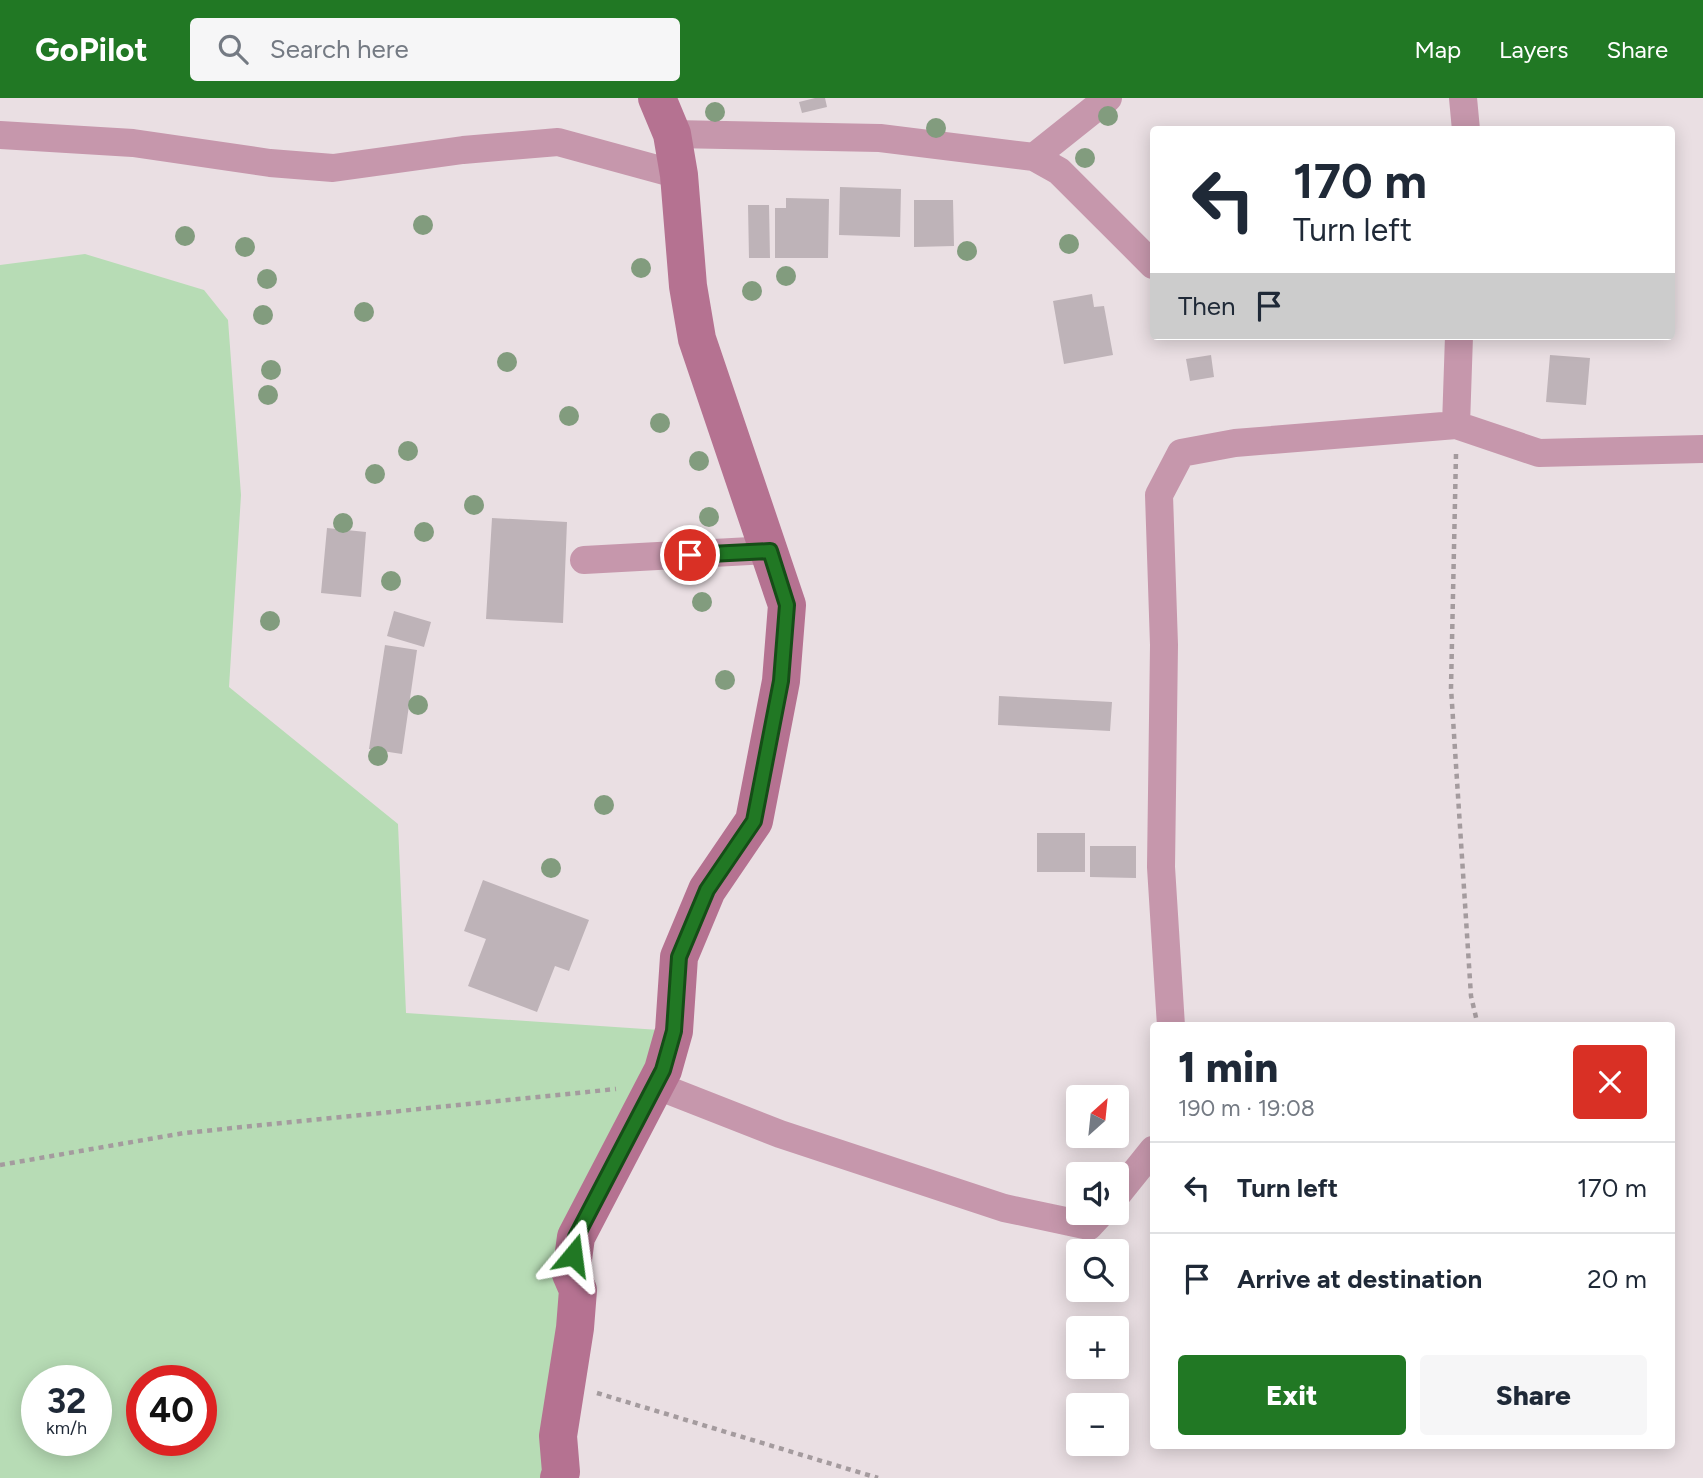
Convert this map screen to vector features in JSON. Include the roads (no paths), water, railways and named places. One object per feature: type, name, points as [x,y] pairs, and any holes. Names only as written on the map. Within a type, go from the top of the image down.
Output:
[{"type":"street","points":[[559,1478],[561,1472],[558,1436],[575,1328],[578,1290],[571,1274],[576,1237],[663,1070],[674,1031],[679,957],[707,890],[754,821],[781,681],[787,605],[697,339],[688,286],[679,175],[672,134],[657,98]]},
{"type":"street","points":[[1034,157],[1108,98]]},
{"type":"street","points":[[1463,98],[1466,126]]},
{"type":"street","points":[[672,134],[880,138],[1034,157],[1059,171],[1150,262]]},
{"type":"street","points":[[0,135],[133,143],[270,163],[333,168],[463,149],[558,142],[679,175]]},
{"type":"street","points":[[1456,425],[1459,340]]},
{"type":"street","points":[[1171,1022],[1161,867],[1164,645],[1159,495],[1181,453],[1235,443],[1456,425],[1539,453],[1703,449]]},
{"type":"street","points":[[584,560],[770,551]]},
{"type":"street","points":[[655,1085],[780,1134],[1004,1208],[1066,1221]]},
{"type":"street","points":[[1129,1180],[1150,1154]]}]
